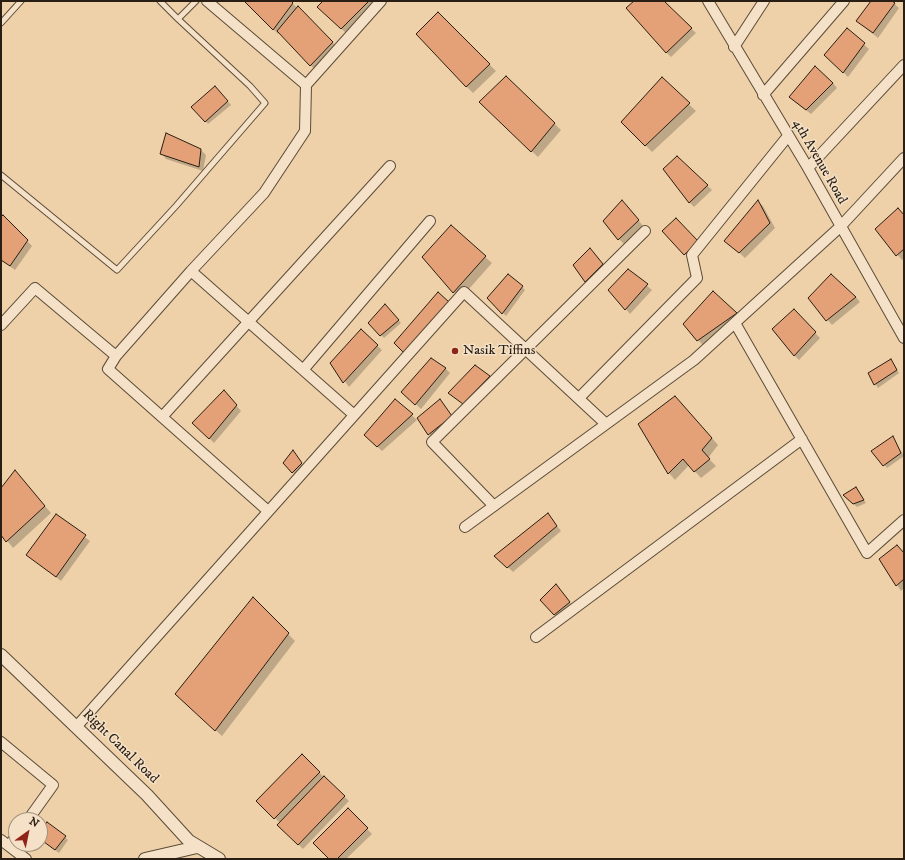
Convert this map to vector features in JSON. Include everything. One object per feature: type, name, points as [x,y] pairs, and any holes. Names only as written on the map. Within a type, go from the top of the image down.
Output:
[{"type":"street","points":[[207,1],[306,85]]},
{"type":"street","points":[[268,511],[108,369],[116,356],[264,193],[305,131],[306,85],[381,1]]},
{"type":"street","name":"4th Avenue Road","points":[[708,1],[734,47],[808,168],[904,338]]},
{"type":"street","points":[[734,47],[764,1]]},
{"type":"street","points":[[763,95],[844,1]]},
{"type":"street","points":[[808,168],[904,65]]},
{"type":"street","points":[[579,398],[697,278],[692,254],[788,136]]},
{"type":"street","points":[[465,527],[694,360],[840,227],[904,158]]},
{"type":"street","points":[[162,417],[390,166]]},
{"type":"street","points":[[302,370],[430,221]]},
{"type":"street","points":[[494,506],[432,442],[645,230]]},
{"type":"street","points":[[192,272],[353,414]]},
{"type":"street","points":[[1,325],[35,288],[116,356]]},
{"type":"street","points":[[77,726],[353,414],[464,292],[606,424]]},
{"type":"street","points":[[735,323],[867,553],[904,520]]},
{"type":"street","points":[[536,637],[802,439]]},
{"type":"street","name":"Right Canal Road","points":[[1,655],[148,795],[189,841],[219,859]]},
{"type":"street","points":[[1,742],[53,785],[34,812]]},
{"type":"street","points":[[5,843],[26,859]]},
{"type":"street","points":[[145,859],[197,847]]},
{"type":"lane","points":[[1,23],[21,1]]},
{"type":"lane","points":[[1,175],[117,270],[176,206],[265,103],[250,86],[160,1]]},
{"type":"lane","points":[[178,19],[196,1]]},
{"type":"building","points":[[244,1],[291,1],[293,3],[273,30]]},
{"type":"building","points":[[323,1],[369,1],[341,29],[317,7]]},
{"type":"building","points":[[634,1],[664,1],[692,28],[666,53],[626,8]]},
{"type":"building","points":[[871,1],[892,1],[895,3],[873,33],[856,21]]},
{"type":"building","points":[[298,6],[333,42],[310,66],[277,31]]},
{"type":"building","points":[[438,12],[490,64],[466,87],[416,34]]},
{"type":"building","points":[[847,28],[865,43],[843,73],[824,55]]},
{"type":"building","points":[[815,66],[833,83],[806,110],[789,97]]},
{"type":"building","points":[[506,76],[555,123],[531,152],[479,102]]},
{"type":"building","points":[[662,77],[690,103],[645,146],[621,122]]},
{"type":"building","points":[[215,86],[228,101],[205,122],[191,107]]},
{"type":"building","points":[[166,133],[201,149],[199,167],[160,154]]},
{"type":"building","points":[[677,156],[708,185],[689,203],[663,169]]},
{"type":"building","points":[[622,200],[639,220],[618,240],[603,221]]},
{"type":"building","points":[[758,200],[770,223],[739,253],[724,241]]},
{"type":"building","points":[[898,208],[904,215],[904,249],[896,256],[875,229]]},
{"type":"building","points":[[3,215],[28,240],[10,266],[1,260],[1,217]]},
{"type":"building","points":[[676,218],[698,241],[684,255],[662,231]]},
{"type":"building","points":[[451,225],[486,256],[453,293],[422,257]]},
{"type":"building","points":[[590,248],[603,264],[585,282],[573,265]]},
{"type":"building","points":[[628,269],[648,284],[625,310],[608,290]]},
{"type":"building","points":[[508,274],[523,286],[502,314],[487,298]]},
{"type":"building","points":[[831,274],[856,297],[826,321],[808,298]]},
{"type":"building","points":[[713,291],[737,313],[697,341],[683,324]]},
{"type":"building","points":[[438,292],[449,302],[404,353],[394,343]]},
{"type":"building","points":[[385,304],[399,320],[380,336],[368,323]]},
{"type":"building","points":[[794,309],[816,332],[794,356],[772,329]]},
{"type":"building","points":[[361,329],[378,345],[343,383],[330,363]]},
{"type":"building","points":[[431,358],[446,368],[415,405],[401,392]]},
{"type":"building","points":[[891,359],[897,370],[874,385],[868,373]]},
{"type":"building","points":[[475,365],[490,376],[463,404],[448,393]]},
{"type":"building","points":[[224,390],[237,405],[209,439],[192,423]]},
{"type":"building","points":[[675,396],[712,438],[702,450],[710,459],[694,472],[683,459],[668,474],[638,424]]},
{"type":"building","points":[[395,399],[413,414],[377,447],[364,435]]},
{"type":"building","points":[[440,399],[452,416],[428,435],[417,418]]},
{"type":"building","points":[[893,436],[901,453],[883,466],[871,451]]},
{"type":"building","points":[[293,450],[302,463],[292,473],[283,463]]},
{"type":"building","points":[[15,470],[45,506],[6,542],[1,535],[1,488]]},
{"type":"building","points":[[856,487],[864,500],[853,504],[843,495]]},
{"type":"building","points":[[548,513],[557,526],[507,568],[494,556]]},
{"type":"building","points":[[56,514],[86,535],[56,577],[26,555]]},
{"type":"building","points":[[897,545],[904,553],[904,579],[896,586],[879,559]]},
{"type":"building","points":[[556,584],[570,602],[554,615],[540,600]]},
{"type":"building","points":[[253,597],[289,633],[215,731],[175,694]]},
{"type":"building","points":[[302,754],[320,772],[274,819],[256,801]]},
{"type":"building","points":[[324,776],[345,796],[298,845],[277,825]]},
{"type":"building","points":[[348,808],[368,828],[337,859],[329,859],[313,843]]},
{"type":"building","points":[[48,823],[66,836],[55,850],[48,845]]},
{"type":"place","name":"Nasik Tiffins","points":[[455,351]]}]
